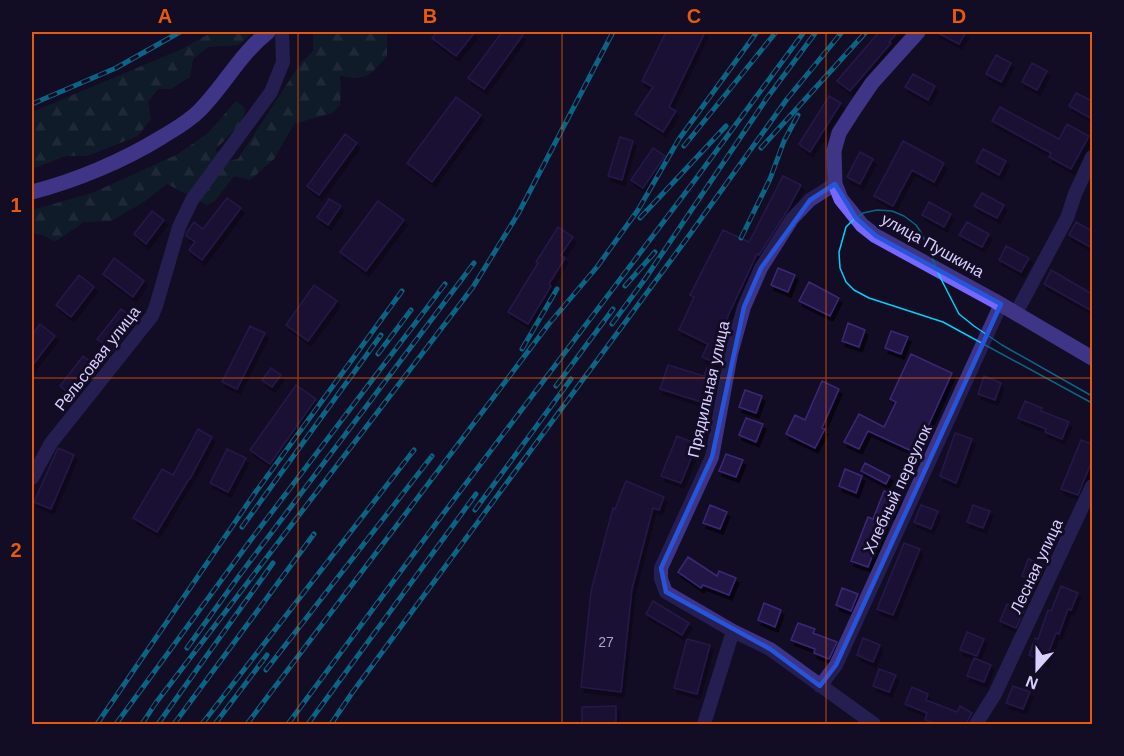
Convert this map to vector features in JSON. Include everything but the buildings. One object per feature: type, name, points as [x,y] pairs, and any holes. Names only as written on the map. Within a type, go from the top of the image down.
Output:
[{"type":"street","points":[[32,192],[86,174],[136,153],[185,123],[200,110],[256,41],[268,32]]},
{"type":"street","name":"Рельсовая улица","points":[[32,478],[51,443],[152,315],[179,227],[192,200],[271,92],[283,62],[282,32]]},
{"type":"street","name":"улица Пушкина","points":[[918,32],[872,83],[838,133],[834,151],[835,184],[841,199],[862,225],[876,236],[1001,304],[1092,358]]},
{"type":"street","points":[[1016,313],[1067,218],[1092,157]]},
{"type":"street","name":"Прядильная улица","points":[[835,184],[810,200],[792,219],[761,268],[744,307],[731,354],[712,457],[661,568],[661,579],[666,592],[733,631],[770,649],[874,724]]},
{"type":"street","name":"Хлебный переулок","points":[[820,686],[836,665],[1001,304]]},
{"type":"street","name":"Лесная улица","points":[[976,724],[995,694],[1092,486]]},
{"type":"street","points":[[704,724],[733,631]]},
{"type":"highlighted area","points":[[835,184],[856,218],[876,236],[1001,304],[836,665],[820,686],[770,649],[666,592],[661,568],[712,457],[744,307],[761,268],[810,200]]},
{"type":"green space","points":[[212,32],[253,32],[239,45],[208,47],[193,59],[190,77],[171,89],[158,89],[148,102],[151,119],[138,136],[87,156],[66,156],[32,169],[32,112],[182,49]]},
{"type":"green space","points":[[313,32],[387,32],[387,56],[367,75],[356,78],[340,76],[340,105],[332,113],[294,124],[274,159],[250,180],[234,176],[215,201],[207,205],[167,184],[144,202],[111,221],[84,222],[55,242],[33,233],[32,238],[32,210],[92,193],[178,154],[208,133],[236,101],[245,108],[244,120],[215,150],[226,161],[238,159],[300,64],[313,51]]},
{"type":"tram line","points":[[1092,396],[1002,345],[959,314],[922,234],[916,225],[904,216],[892,211],[877,210],[863,213],[846,227],[839,252],[840,268],[846,282],[854,290],[869,298],[943,322],[1092,403]]},
{"type":"railway","points":[[32,104],[116,68],[180,32]]},
{"type":"railway","points":[[142,724],[473,287],[518,214],[613,32]]},
{"type":"railway","points":[[247,724],[548,325],[597,267],[638,210],[679,139],[757,32]]},
{"type":"railway","points":[[684,146],[776,32]]},
{"type":"railway","points":[[288,724],[804,32]]},
{"type":"railway","points":[[612,324],[767,98],[816,32]]},
{"type":"railway","points":[[331,724],[787,99],[842,32]]},
{"type":"railway","points":[[761,148],[866,32]]},
{"type":"railway","points":[[741,238],[798,115]]},
{"type":"railway","points":[[640,218],[726,126]]},
{"type":"railway","points":[[625,286],[655,252]]},
{"type":"railway","points":[[187,648],[474,263]]},
{"type":"railway","points":[[116,724],[250,541],[445,284]]},
{"type":"railway","points":[[522,349],[557,289]]},
{"type":"railway","points":[[97,724],[255,493],[402,291]]},
{"type":"railway","points":[[556,386],[613,309]]},
{"type":"railway","points":[[378,354],[411,310]]},
{"type":"railway","points":[[242,527],[381,335]]},
{"type":"railway","points":[[475,510],[571,379]]},
{"type":"railway","points":[[202,724],[414,450]]},
{"type":"railway","points":[[266,670],[432,456]]},
{"type":"railway","points":[[308,724],[476,494]]},
{"type":"railway","points":[[174,724],[314,534]]},
{"type":"railway","points":[[158,724],[273,563]]},
{"type":"railway","points":[[215,724],[267,655]]}]
